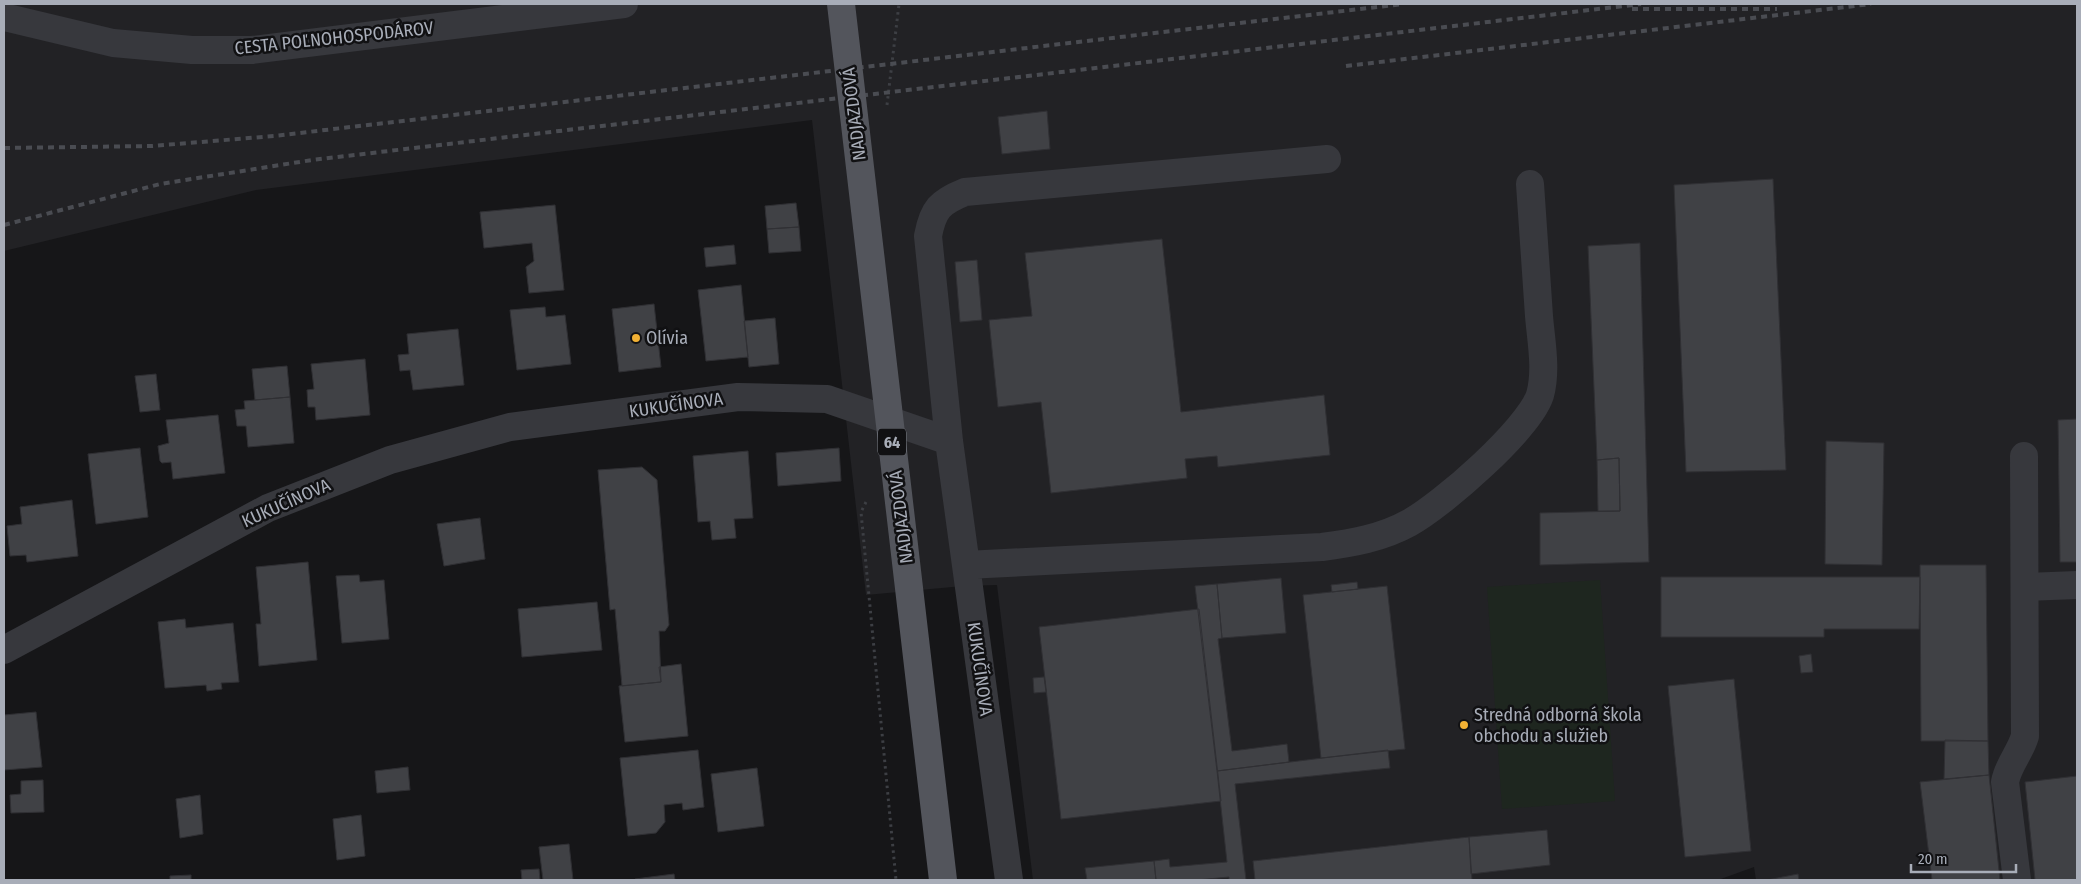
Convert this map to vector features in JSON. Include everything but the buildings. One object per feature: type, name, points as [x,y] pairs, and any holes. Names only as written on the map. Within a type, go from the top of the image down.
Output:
[{"type":"main road","name":"NADJAZDOVÁ","points":[[841,4],[943,880]]},
{"type":"street","name":"CESTA POĽNOHOSPODÁROV","points":[[4,17],[42,15],[113,43],[152,48],[252,50],[624,4]]},
{"type":"street","points":[[949,441],[928,236],[931,219],[938,207],[944,202],[965,192],[1326,159]]},
{"type":"street","points":[[966,565],[1322,548],[1378,537],[1416,519],[1463,483],[1525,422],[1540,395],[1543,364],[1530,184]]},
{"type":"street","name":"KUKUČÍNOVA","points":[[4,650],[268,508],[390,460],[510,427],[738,397],[827,399],[949,441],[1008,880]]},
{"type":"street","points":[[2017,880],[2006,782],[2007,771],[2022,747],[2025,736],[2024,456]]},
{"type":"street","points":[[2025,587],[2077,585]]},
{"type":"path","points":[[887,108],[899,4]]},
{"type":"path","points":[[869,495],[861,512],[896,880]]},
{"type":"shaded area","points":[[4,4],[2077,4],[2077,880],[1756,880],[1754,867],[1718,880],[1033,880],[997,585],[963,586],[866,595],[812,120],[256,190],[4,251]]},
{"type":"shaded area","points":[[1600,580],[1615,801],[1502,809],[1487,587]]},
{"type":"railway","points":[[4,148],[152,146],[274,136],[1403,4]]},
{"type":"railway","points":[[4,225],[160,184],[312,160],[1641,4]]},
{"type":"railway","points":[[1346,66],[1871,4]]},
{"type":"railway","points":[[1632,9],[1777,9]]},
{"type":"place","name":"Olívia","points":[[636,338]]},
{"type":"place","name":"Stredná odborná škola obchodu a služieb","points":[[1464,725]]}]
